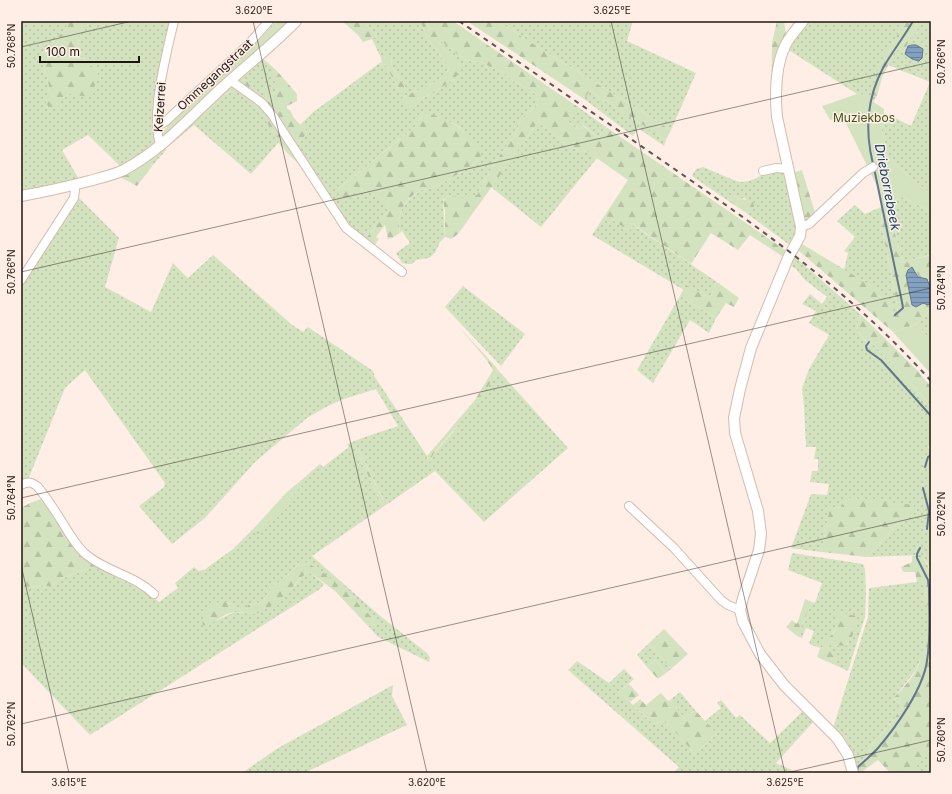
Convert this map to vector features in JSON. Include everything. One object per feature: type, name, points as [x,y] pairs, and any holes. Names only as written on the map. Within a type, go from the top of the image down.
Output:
[{"type":"main road","points":[[21,196],[73,185],[122,170],[138,162],[161,146],[230,80],[270,46],[296,21]]},
{"type":"main road","points":[[803,21],[785,46],[777,76],[776,104],[777,117],[801,227],[800,236],[788,258],[751,348],[734,418],[735,433],[758,511],[761,534],[759,550],[740,610],[743,622],[760,654],[784,685],[837,738],[848,754],[853,773]]},
{"type":"street","name":"Keizerrei","points":[[161,146],[157,137],[159,94],[174,21]]},
{"type":"street","name":"Ommegangstraat","points":[[158,126],[166,121],[247,46],[269,21]]},
{"type":"street","points":[[230,80],[262,103],[273,116],[346,228],[402,272]]},
{"type":"street","points":[[801,227],[809,224],[863,173],[873,167]]},
{"type":"street","points":[[763,171],[776,168],[788,169]]},
{"type":"street","points":[[21,280],[74,198],[73,185]]},
{"type":"street","points":[[21,485],[26,482],[32,482],[38,487],[76,544],[87,556],[102,565],[133,578],[154,594]]},
{"type":"street","points":[[629,506],[674,548],[721,600],[740,610]]},
{"type":"green space","points":[[21,21],[66,21],[66,29],[41,54],[49,86],[48,93],[61,99],[98,70],[86,62],[80,53],[78,41],[82,27],[94,21],[172,21],[156,103],[154,147],[121,167],[88,135],[62,150],[80,181],[21,193]]},
{"type":"green space","points":[[66,21],[94,21],[82,28],[78,42],[82,57],[86,62],[98,70],[98,78],[90,97],[69,94],[61,99],[61,103],[56,109],[49,108],[46,102],[49,86],[41,54],[66,29]]},
{"type":"green space","points":[[276,21],[290,21],[162,138],[161,135],[170,122],[246,54]]},
{"type":"green space","points":[[342,21],[349,23],[351,21],[363,21],[377,35],[372,39],[363,42],[358,35]]},
{"type":"green space","points":[[363,21],[420,21],[426,37],[449,67],[447,72],[437,81],[405,96],[402,99],[415,107],[419,100],[435,92],[454,79],[461,67],[439,43],[441,41],[457,54],[468,60],[483,63],[505,73],[513,81],[529,89],[536,95],[538,100],[538,104],[521,119],[515,135],[495,162],[477,195],[467,199],[448,196],[443,200],[445,237],[440,242],[435,253],[429,258],[416,260],[412,264],[402,263],[396,253],[410,243],[402,231],[400,233],[400,213],[410,198],[422,190],[432,188],[447,181],[481,158],[473,141],[465,131],[448,121],[422,114],[415,127],[337,190],[357,191],[361,189],[378,196],[389,205],[389,210],[365,240],[346,223],[321,182],[294,145],[307,134],[306,130],[301,124],[312,113],[381,62],[382,65],[385,64],[399,90],[405,87],[392,66],[391,57],[381,58],[372,39],[377,35]]},
{"type":"green space","points":[[420,21],[453,21],[578,107],[568,122],[579,129],[582,125],[599,138],[606,127],[788,252],[785,258],[750,235],[738,250],[711,233],[691,264],[634,225],[629,231],[605,215],[628,180],[588,152],[569,147],[538,122],[458,234],[451,239],[445,237],[445,211],[443,201],[448,196],[467,198],[477,195],[495,162],[515,135],[521,119],[538,104],[538,100],[536,95],[529,89],[513,81],[505,73],[483,63],[468,60],[457,54],[441,41],[439,43],[458,63],[461,67],[461,71],[454,79],[435,92],[419,100],[412,110],[402,103],[402,99],[405,96],[433,83],[448,71],[449,67],[426,37]]},
{"type":"green space","points":[[467,21],[497,21],[671,130],[666,140],[590,91],[584,99]]},
{"type":"green space","points":[[497,21],[633,21],[627,41],[696,73],[671,130]]},
{"type":"green space","points":[[777,21],[784,21],[786,35],[774,101],[771,102],[772,43]]},
{"type":"green space","points":[[807,21],[908,21],[871,95],[877,96],[873,102],[860,93],[857,94],[787,49]]},
{"type":"green space","points":[[908,21],[918,21],[914,28],[919,31],[911,36],[904,52],[896,49],[882,78],[877,96],[871,95],[879,65],[888,48]]},
{"type":"green space","points":[[918,21],[931,21],[931,191],[927,191],[888,158],[882,131],[883,112],[911,126],[930,82],[888,65],[896,49],[904,52],[911,36],[919,31],[914,28]]},
{"type":"green space","points":[[261,57],[276,70],[272,73],[278,87],[277,91],[272,94],[266,90],[266,103],[257,96],[252,84],[240,77]]},
{"type":"green space","points":[[391,57],[392,66],[405,87],[402,92],[399,90],[385,64],[382,65],[381,58]]},
{"type":"green space","points":[[276,70],[297,94],[297,101],[287,106],[287,108],[297,121],[304,127],[307,134],[294,145],[280,126],[263,96],[263,90],[266,89],[272,94],[277,91],[278,88],[275,81],[272,79],[272,73]]},
{"type":"green space","points":[[240,77],[252,84],[261,104],[306,171],[281,146],[255,105],[242,94],[234,91],[226,93],[219,98],[208,111],[202,113],[231,86],[234,86],[236,79]]},
{"type":"green space","points":[[234,91],[242,94],[255,105],[266,119],[279,142],[251,174],[194,125],[165,149],[166,150],[153,165],[144,162],[201,110],[203,113],[206,112],[223,95]]},
{"type":"green space","points":[[590,91],[666,140],[664,146],[638,128],[633,136],[584,99]]},
{"type":"green space","name":"Muziekbos","points":[[860,93],[884,109],[882,131],[888,158],[927,191],[931,191],[931,210],[903,197],[881,207],[877,186],[843,117],[830,120],[822,106]]},
{"type":"green space","points":[[578,107],[606,127],[599,138],[583,125],[579,129],[567,121]]},
{"type":"green space","points":[[429,113],[448,121],[467,133],[477,145],[481,158],[453,177],[432,188],[422,190],[410,198],[400,213],[400,233],[388,239],[385,225],[376,237],[379,239],[373,247],[365,240],[389,210],[389,205],[378,196],[361,189],[346,202],[341,199],[337,190],[415,127],[422,114]]},
{"type":"green space","points":[[538,122],[569,147],[588,152],[597,158],[541,227],[491,187]]},
{"type":"green space","points":[[144,162],[153,165],[137,186],[118,176]]},
{"type":"green space","points":[[703,167],[736,181],[742,182],[747,182],[768,173],[783,172],[797,230],[791,246],[745,212],[751,213],[745,198],[739,199],[735,196],[730,202],[692,176],[696,169]]},
{"type":"green space","points":[[802,170],[816,216],[804,223],[792,173]]},
{"type":"green space","points":[[77,196],[119,238],[105,287],[151,312],[173,263],[188,278],[213,255],[291,324],[303,332],[308,327],[373,371],[375,377],[427,456],[427,459],[432,460],[431,457],[453,432],[498,371],[497,369],[568,448],[484,522],[435,471],[389,503],[386,499],[384,501],[358,448],[355,448],[383,507],[312,556],[379,615],[427,653],[430,658],[429,662],[378,637],[367,625],[372,626],[375,624],[375,620],[343,590],[312,565],[299,563],[290,573],[271,588],[263,602],[248,605],[246,609],[239,609],[227,602],[215,621],[235,612],[253,614],[294,586],[304,575],[311,573],[324,584],[320,589],[90,735],[21,663],[21,587],[50,586],[61,579],[97,565],[138,585],[159,602],[178,588],[175,583],[194,567],[199,571],[204,570],[233,549],[253,529],[258,533],[302,485],[299,482],[320,464],[323,467],[349,447],[347,444],[398,426],[376,389],[341,400],[326,407],[307,418],[255,462],[205,518],[172,544],[139,506],[164,487],[165,483],[85,370],[65,388],[28,480],[21,482],[21,285]]},
{"type":"green space","points":[[735,196],[739,199],[751,200],[754,206],[751,213],[745,212],[730,202]]},
{"type":"green space","points":[[903,197],[931,210],[931,258],[929,255],[903,263],[894,230],[890,225],[887,212],[881,214],[882,229],[898,309],[894,313],[870,285],[844,270],[848,253],[844,251],[855,237],[837,221],[855,205],[865,214]]},
{"type":"green space","points":[[886,212],[890,225],[894,230],[903,263],[930,255],[931,258],[931,290],[927,279],[919,277],[912,267],[906,275],[912,305],[916,307],[923,303],[928,305],[931,309],[917,324],[893,332],[798,250],[802,244],[870,285],[893,307],[894,313],[898,309],[882,229],[881,214]]},
{"type":"green space","points":[[605,215],[629,231],[633,225],[717,282],[710,298],[686,285],[684,290],[592,235]]},
{"type":"green space","points":[[794,256],[861,315],[857,324],[860,335],[870,345],[872,343],[931,405],[931,443],[928,447],[931,453],[931,576],[928,564],[921,555],[867,557],[896,526],[914,514],[914,505],[830,508],[821,552],[791,548],[811,494],[827,495],[829,484],[810,482],[812,471],[818,471],[818,459],[814,459],[816,447],[806,447],[802,388],[809,369],[829,335],[809,323],[816,311],[802,304],[810,294],[822,304],[827,297],[805,280],[796,269],[788,264]]},
{"type":"green space","points":[[717,282],[739,298],[734,307],[726,303],[716,318],[680,296],[686,285],[710,298]]},
{"type":"green space","points":[[463,286],[525,334],[501,366],[445,307]]},
{"type":"green space","points":[[680,296],[716,318],[709,333],[690,320],[653,383],[637,370]]},
{"type":"green space","points":[[931,309],[931,341],[917,324]]},
{"type":"green space","points":[[861,315],[917,370],[931,387],[931,405],[872,343],[870,345],[861,335],[858,325]]},
{"type":"green space","points":[[917,324],[931,341],[931,374],[893,332]]},
{"type":"green space","points":[[459,327],[498,371],[477,403],[434,453],[431,462],[429,462],[427,456],[475,400],[493,370],[486,359]]},
{"type":"green space","points":[[355,448],[358,448],[383,500],[386,498],[389,503],[383,507]]},
{"type":"green space","points":[[299,482],[302,485],[258,534],[253,529],[286,493]]},
{"type":"green space","points":[[844,497],[914,505],[914,514],[896,526],[867,557],[821,552],[830,507],[841,508]]},
{"type":"green space","points":[[44,498],[97,565],[61,579],[50,586],[21,587],[21,508]]},
{"type":"green space","points":[[792,553],[863,564],[865,569],[866,593],[865,617],[848,671],[837,666],[837,660],[827,648],[830,645],[845,646],[854,632],[836,620],[838,625],[836,629],[820,648],[809,644],[814,631],[806,628],[802,638],[797,636],[812,602],[815,603],[822,583],[788,570]]},
{"type":"green space","points":[[921,555],[928,567],[931,578],[931,605],[926,605],[925,582],[917,582],[915,572],[904,572],[901,567],[912,562],[912,556]]},
{"type":"green space","points":[[302,560],[332,579],[375,620],[375,624],[372,626],[367,625],[335,591],[311,573],[304,575],[282,598],[262,611],[255,614],[233,612],[215,621],[209,626],[203,625],[202,621],[206,613],[212,606],[219,602],[228,603],[238,608],[246,609],[248,605],[263,602],[271,588],[290,573]]},
{"type":"green space","points":[[925,581],[926,605],[931,605],[931,631],[930,628],[927,629],[924,650],[916,670],[893,699],[903,705],[892,722],[871,746],[867,757],[854,767],[852,755],[846,740],[833,728],[868,617],[869,588]]},
{"type":"green space","points":[[805,599],[812,602],[797,636],[786,627],[792,620],[797,624]]},
{"type":"green space","points":[[837,612],[857,616],[854,632],[845,646],[830,645],[827,648],[837,660],[837,666],[817,657],[823,642],[835,632],[837,623],[835,614]]},
{"type":"green space","points":[[930,628],[931,749],[913,766],[919,773],[890,773],[878,760],[863,771],[864,773],[856,773],[854,767],[867,757],[871,746],[892,722],[903,705],[893,699],[915,673],[921,659],[927,629]]},
{"type":"green space","points":[[664,629],[688,654],[671,669],[648,644]]},
{"type":"green space","points":[[648,644],[671,669],[666,673],[655,660],[647,667],[637,655]]},
{"type":"green space","points":[[655,660],[666,673],[658,679],[647,667]]},
{"type":"green space","points":[[577,661],[609,683],[624,669],[634,679],[619,692],[653,724],[665,721],[695,754],[717,734],[705,721],[721,708],[717,703],[721,700],[736,718],[740,715],[770,743],[804,710],[815,720],[776,763],[799,773],[673,773],[679,767],[568,670]]},
{"type":"green space","points":[[629,684],[639,695],[630,702],[619,692]]},
{"type":"green space","points":[[393,685],[392,696],[407,725],[304,773],[242,773],[278,748]]},
{"type":"green space","points":[[680,692],[695,710],[684,718],[670,700]]},
{"type":"green space","points":[[661,693],[668,701],[670,700],[684,718],[695,710],[717,734],[695,754],[665,721],[653,724],[633,705],[640,699],[646,705]]},
{"type":"green space","points":[[931,749],[931,773],[919,773],[912,766]]},
{"type":"water","points":[[916,45],[923,49],[922,58],[919,61],[912,59],[905,54],[908,46]]},
{"type":"water","points":[[912,267],[918,277],[927,279],[931,290],[931,303],[928,305],[923,303],[916,307],[912,305],[906,275],[908,270]]},
{"type":"waterway","name":"Drieborrebeek","points":[[873,164],[870,152],[868,127],[874,91],[883,68],[913,21]]},
{"type":"waterway","name":"Drieborrebeek","points":[[874,168],[903,308],[895,315]]},
{"type":"waterway","name":"Drieborrebeek","points":[[869,342],[866,346],[867,350],[881,360],[931,416]]},
{"type":"waterway","name":"Drieborrebeek","points":[[925,467],[928,457],[931,455]]},
{"type":"waterway","name":"Drieborrebeek","points":[[923,488],[929,511],[927,529]]},
{"type":"waterway","name":"Drieborrebeek","points":[[857,771],[858,767],[878,748],[900,719],[908,707],[924,672],[929,643],[929,588],[928,580],[917,558],[920,548]]},
{"type":"railway","points":[[459,21],[708,192],[776,241],[840,293],[902,350],[931,381]]}]
